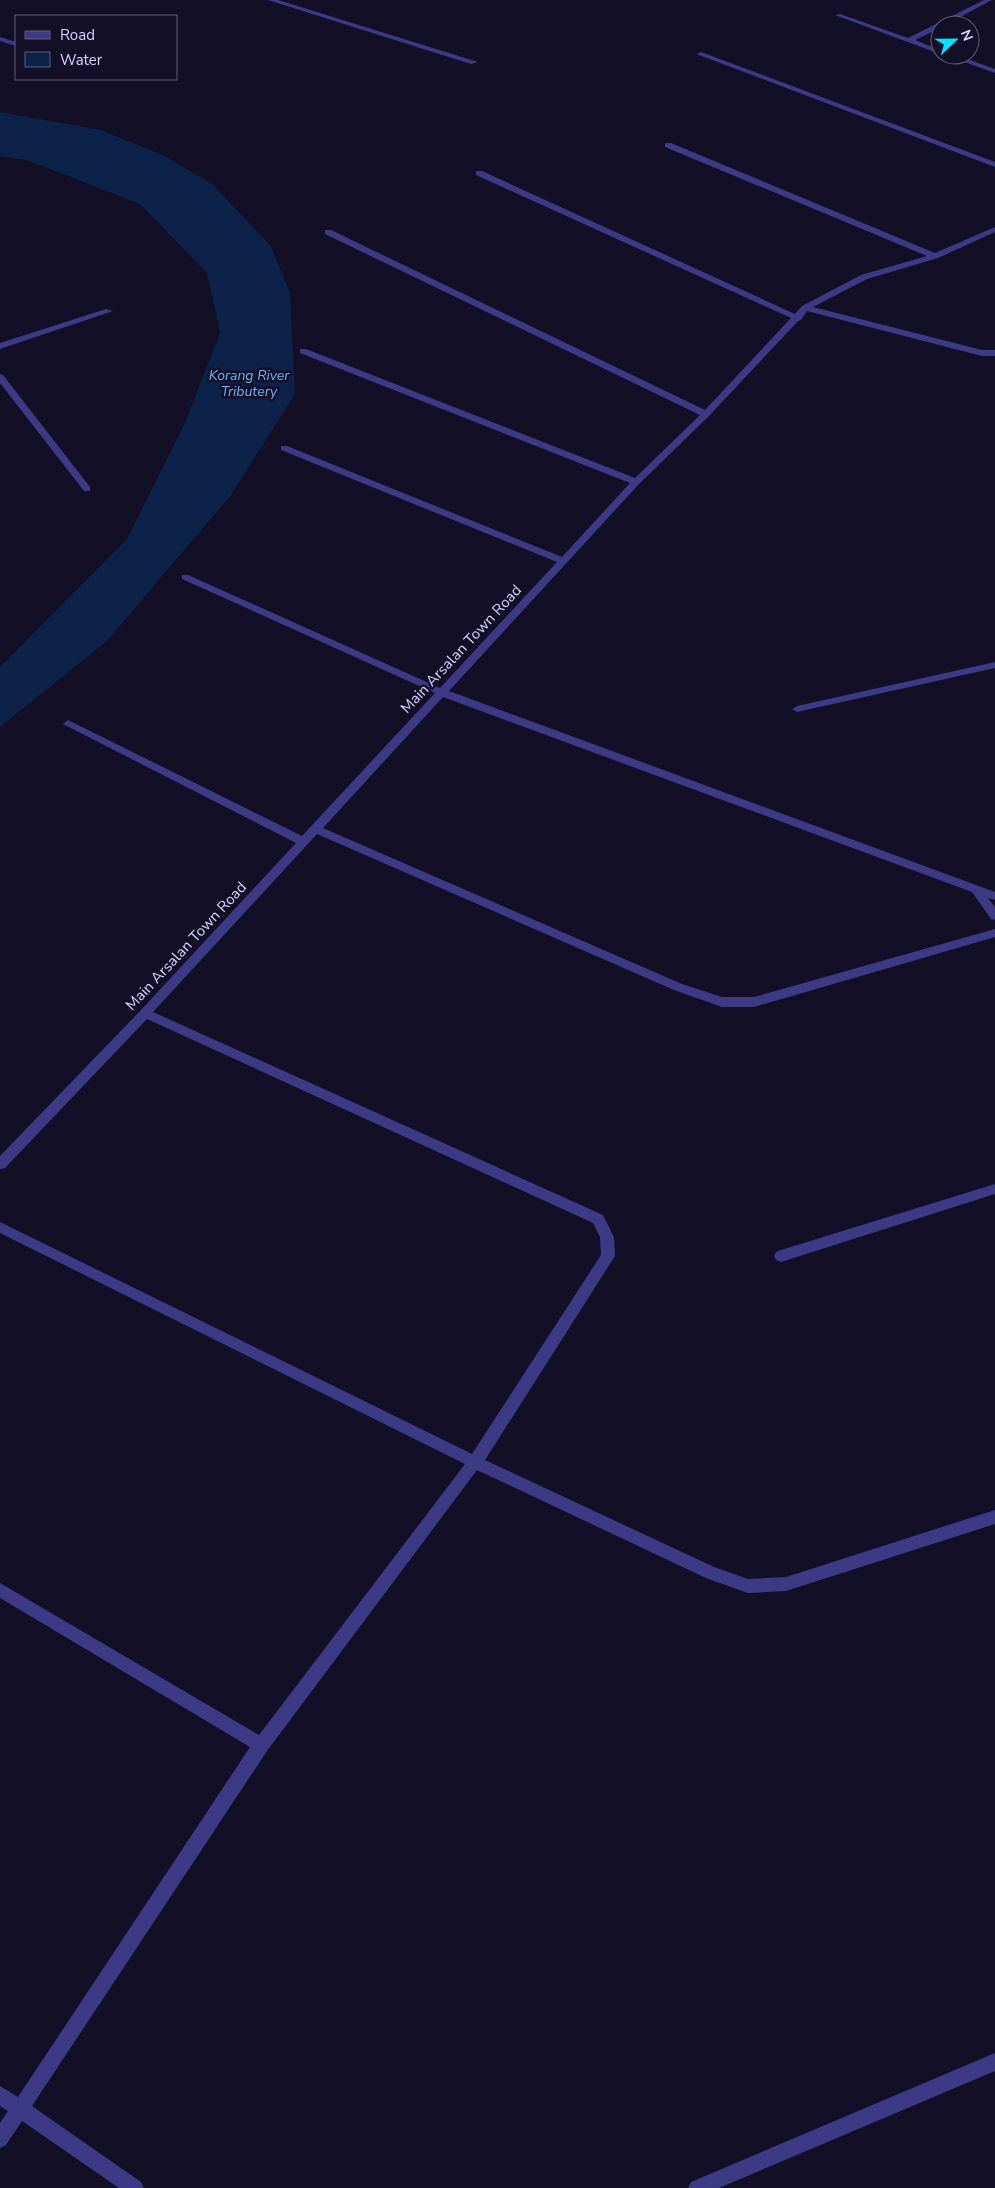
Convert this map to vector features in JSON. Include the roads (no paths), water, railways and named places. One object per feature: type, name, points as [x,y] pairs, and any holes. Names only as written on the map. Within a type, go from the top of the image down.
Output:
[{"type":"street","points":[[271,0],[474,62]]},
{"type":"street","points":[[908,41],[989,0]]},
{"type":"street","points":[[838,15],[930,49]]},
{"type":"street","points":[[0,39],[15,44]]},
{"type":"street","points":[[701,54],[995,165]]},
{"type":"street","points":[[978,65],[995,71]]},
{"type":"street","points":[[668,145],[934,256]]},
{"type":"street","points":[[479,173],[798,318]]},
{"type":"street","name":"Main Arsalan Town Road","points":[[0,1164],[145,1013],[636,482],[706,414],[806,308],[864,277],[934,256],[995,228]]},
{"type":"street","points":[[328,232],[706,414]]},
{"type":"street","points":[[806,308],[982,352],[995,353]]},
{"type":"street","points":[[0,346],[109,311]]},
{"type":"street","points":[[302,351],[636,482]]},
{"type":"street","points":[[0,377],[87,489]]},
{"type":"street","points":[[284,448],[564,561]]},
{"type":"street","points":[[185,577],[441,692],[995,896]]},
{"type":"street","points":[[796,709],[995,665]]},
{"type":"street","points":[[68,724],[304,842]]},
{"type":"street","points":[[315,830],[678,987],[722,1002],[754,1002],[995,933]]},
{"type":"street","points":[[976,889],[995,916]]},
{"type":"street","points":[[0,2139],[261,1745],[475,1462],[608,1256],[607,1237],[598,1219],[145,1013]]},
{"type":"street","points":[[781,1256],[995,1189]]},
{"type":"street","points":[[0,1227],[475,1462],[711,1573],[748,1586],[786,1584],[995,1517]]},
{"type":"street","points":[[0,1590],[261,1745]]},
{"type":"street","points":[[697,2188],[995,2062]]},
{"type":"street","points":[[0,2095],[135,2188]]},
{"type":"water","name":"Korang River Tributery","points":[[0,112],[101,130],[163,155],[212,184],[271,246],[290,293],[295,394],[231,495],[107,641],[0,727],[0,667],[127,539],[184,425],[220,333],[207,273],[140,204],[27,160],[0,156]]}]
